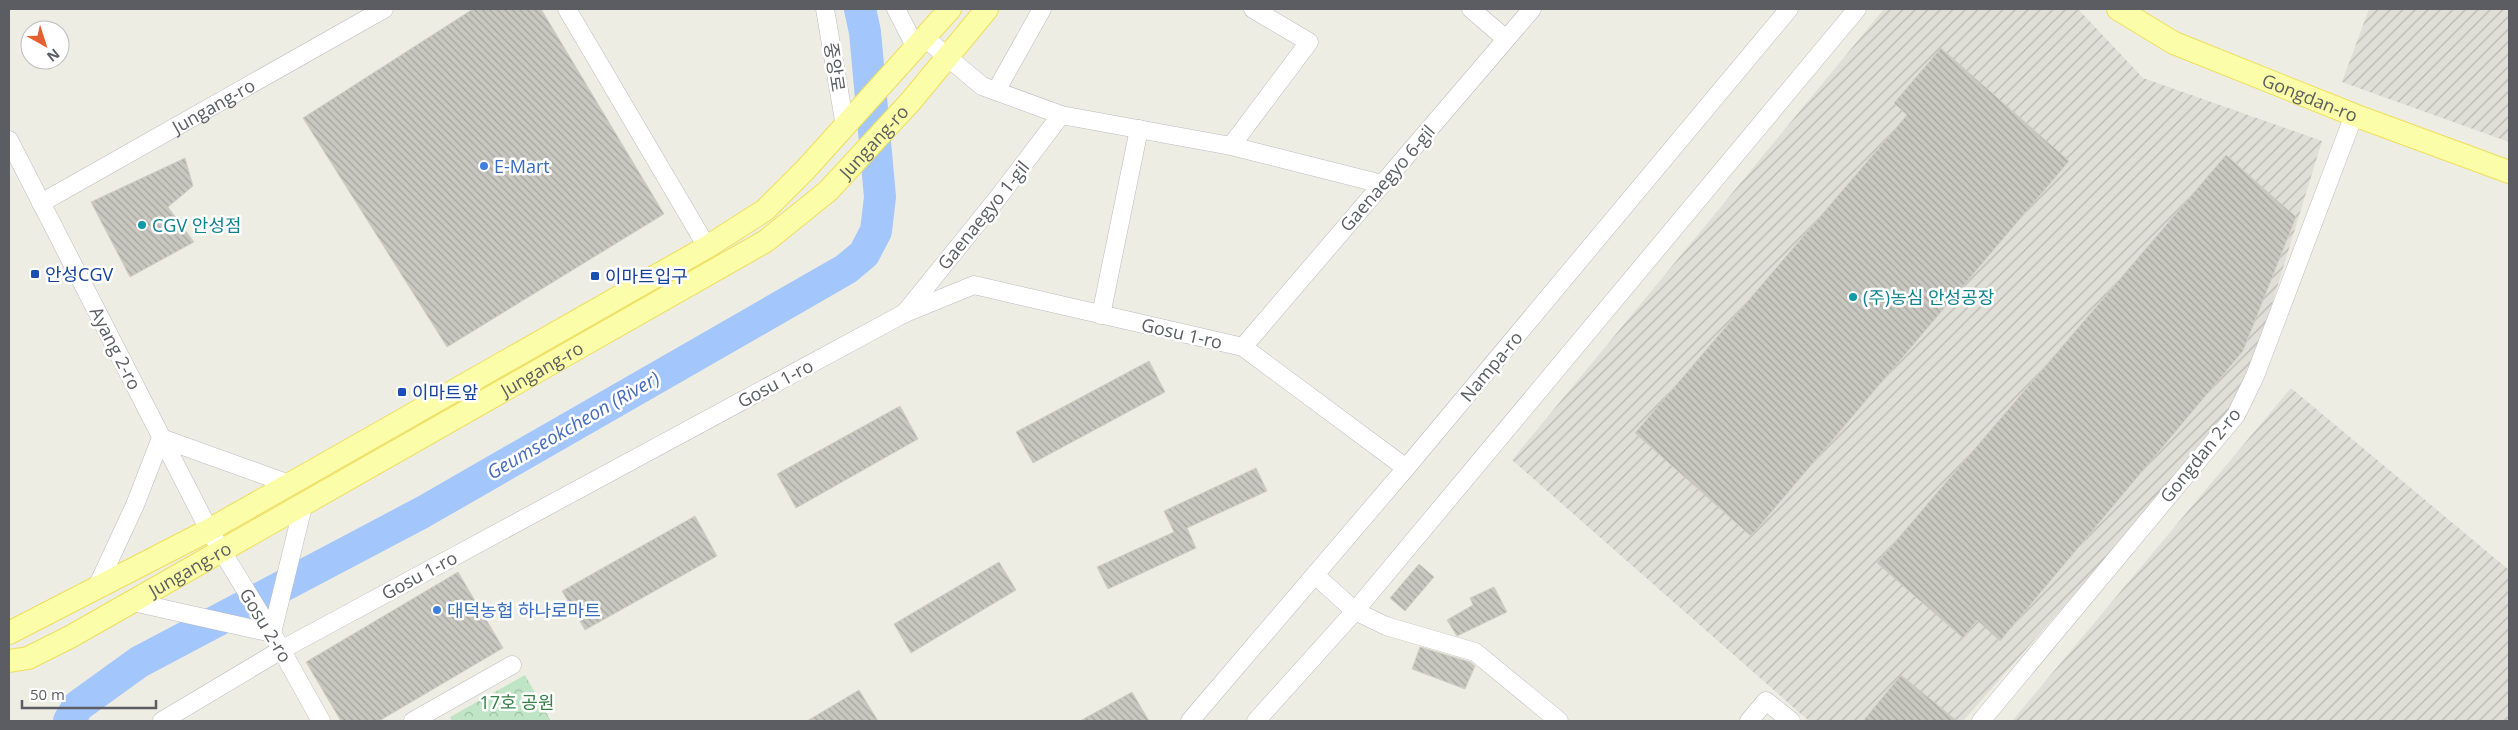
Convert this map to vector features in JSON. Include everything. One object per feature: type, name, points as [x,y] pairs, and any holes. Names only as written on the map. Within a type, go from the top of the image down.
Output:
[{"type":"main road","name":"Jungang-ro","points":[[9,633],[209,530],[707,247],[764,210],[845,126],[950,9]]},
{"type":"main road","name":"Jungang-ro","points":[[9,661],[28,658],[133,602],[228,561],[304,506],[766,241],[828,191],[911,101],[987,9]]},
{"type":"main road","name":"Gongdan-ro","points":[[2118,9],[2174,43],[2354,115],[2509,172]]},
{"type":"street","name":"Jungang-ro","points":[[41,203],[384,9]]},
{"type":"street","points":[[566,9],[707,247]]},
{"type":"street","name":"중앙로","points":[[826,9],[845,126]]},
{"type":"street","points":[[896,9],[921,43],[946,57],[982,86],[1061,115],[1231,146],[1382,184]]},
{"type":"street","points":[[996,91],[1042,9]]},
{"type":"street","points":[[1231,146],[1309,42],[1252,9]]},
{"type":"street","points":[[1471,9],[1506,39]]},
{"type":"street","name":"Gaenaegyo 6-gil","points":[[1243,347],[1532,9]]},
{"type":"street","name":"Nampa-ro","points":[[1190,721],[1406,468],[1790,9]]},
{"type":"street","points":[[1256,721],[1355,610],[1857,9]]},
{"type":"street","name":"Gaenaegyo 1-gil","points":[[903,314],[997,199],[1061,115]]},
{"type":"street","name":"Gongdan 2-ro","points":[[1981,721],[2236,415],[2256,376],[2354,115]]},
{"type":"street","points":[[1101,314],[1139,129]]},
{"type":"street","name":"Ayang 2-ro","points":[[9,140],[209,530]]},
{"type":"street","name":"Gosu 1-ro","points":[[162,721],[281,650],[903,314],[974,286],[1243,347],[1406,468]]},
{"type":"street","points":[[96,589],[135,505],[161,438],[289,484]]},
{"type":"street","points":[[133,602],[272,633],[304,506]]},
{"type":"street","name":"Gosu 2-ro","points":[[209,530],[272,633],[321,721]]},
{"type":"street","points":[[1315,575],[1355,610],[1386,626],[1475,652],[1559,721]]},
{"type":"street","points":[[413,721],[512,665]]},
{"type":"street","points":[[1749,721],[1766,701],[1791,721]]},
{"type":"shaded area","points":[[1884,9],[2078,9],[2143,78],[2322,141],[2241,405],[1963,721],[1809,721],[1512,460]]},
{"type":"shaded area","points":[[2369,9],[2509,9],[2509,142],[2342,82]]},
{"type":"shaded area","points":[[2291,388],[2509,570],[2509,721],[2012,721]]},
{"type":"green space","name":"17호 공원","points":[[525,675],[551,721],[452,721],[450,717]]},
{"type":"building","name":"E-Mart","points":[[473,9],[541,9],[664,214],[447,347],[303,118]]},
{"type":"building","name":"(주)농심 안성공장","points":[[1941,48],[2069,161],[1751,536],[1635,433],[1907,115],[1894,103]]},
{"type":"building","points":[[2226,155],[2296,217],[2243,351],[2000,641],[1977,620],[1963,638],[1877,563]]},
{"type":"building","name":"CGV 안성점","points":[[185,158],[193,186],[168,207],[194,242],[130,277],[91,202]]},
{"type":"building","points":[[1149,361],[1165,392],[1033,463],[1016,432]]},
{"type":"building","points":[[900,406],[918,439],[796,508],[777,474]]},
{"type":"building","points":[[1256,468],[1267,491],[1187,528],[1196,548],[1108,589],[1097,567],[1174,532],[1164,511]]},
{"type":"building","points":[[695,516],[717,556],[585,630],[562,591]]},
{"type":"building","points":[[999,562],[1016,590],[911,653],[894,624]]},
{"type":"building","points":[[1419,564],[1434,577],[1405,611],[1390,598]]},
{"type":"building","name":"대덕농협 하나로마트","points":[[458,572],[503,648],[379,721],[341,721],[306,662]]},
{"type":"building","points":[[1494,587],[1507,612],[1457,636],[1447,620],[1473,605],[1470,598]]},
{"type":"building","points":[[1420,647],[1470,662],[1475,666],[1465,689],[1412,669]]},
{"type":"building","points":[[1901,675],[1957,721],[1863,721]]},
{"type":"building","points":[[859,690],[878,721],[807,721]]},
{"type":"building","points":[[1132,692],[1149,721],[1080,721]]},
{"type":"waterway","name":"Geumseokcheon (River)","points":[[69,721],[78,706],[139,662],[423,512],[846,269],[864,254],[876,231],[880,197],[865,32],[860,9]]},
{"type":"place","name":"E-Mart","points":[[484,166]]},
{"type":"place","name":"CGV 안성점","points":[[142,225]]},
{"type":"place","name":"안성CGV","points":[[35,274]]},
{"type":"place","name":"이마트입구","points":[[595,276]]},
{"type":"place","name":"(주)농심 안성공장","points":[[1853,297]]},
{"type":"place","name":"이마트앞","points":[[402,392]]},
{"type":"place","name":"대덕농협 하나로마트","points":[[437,610]]}]
